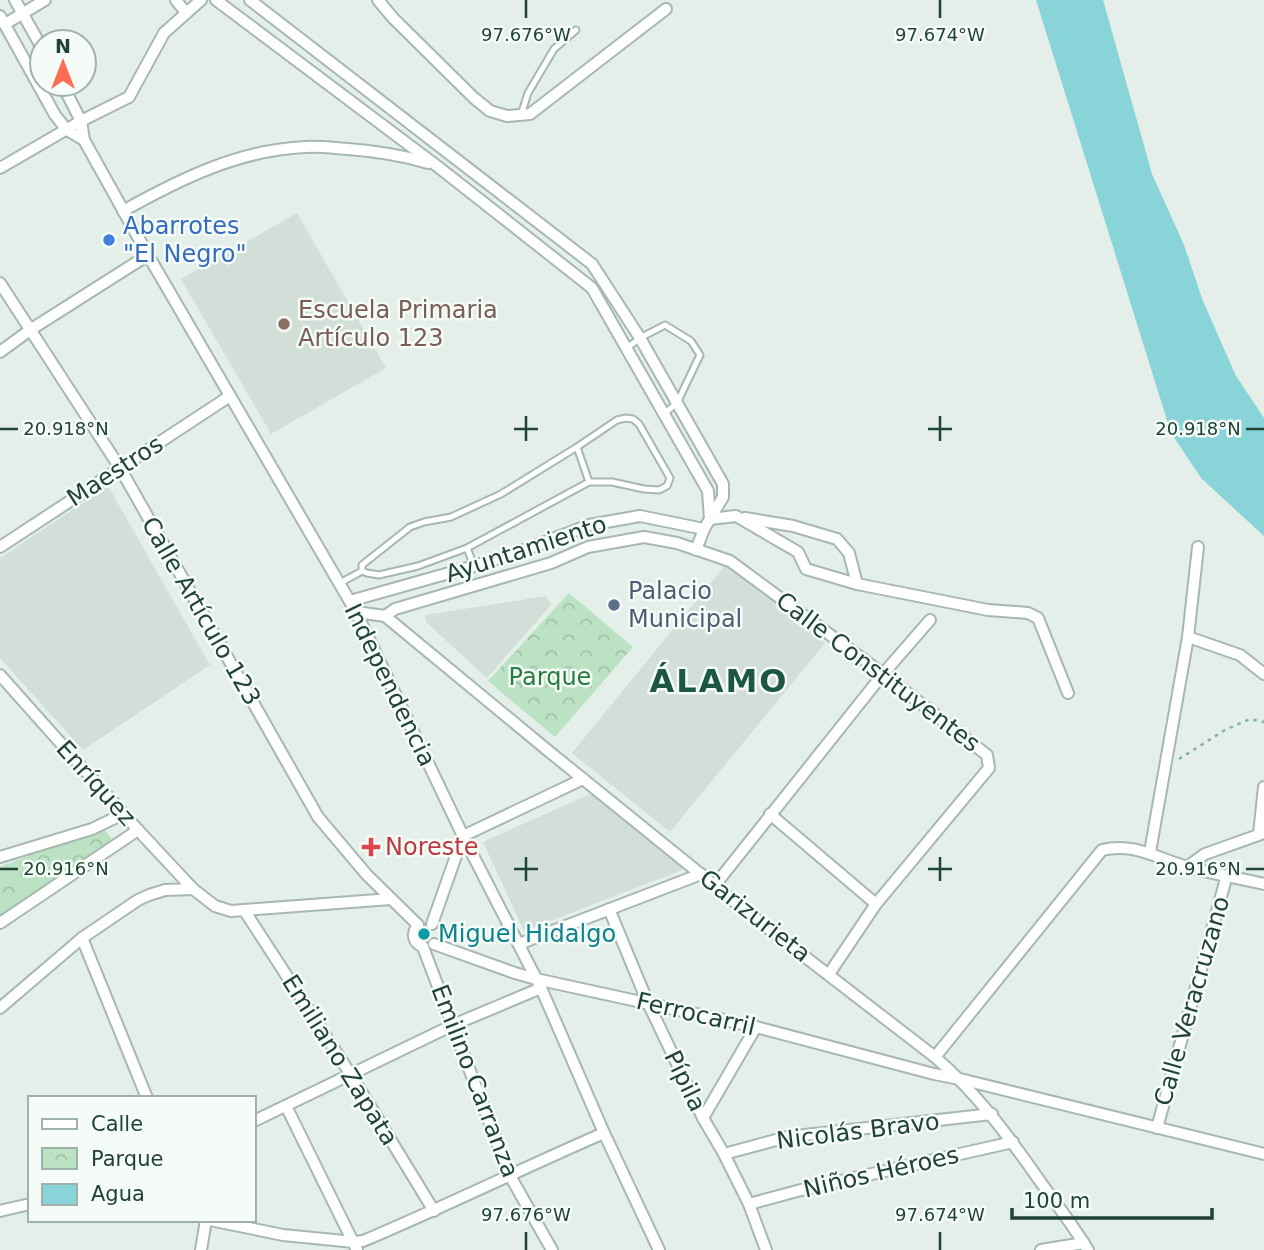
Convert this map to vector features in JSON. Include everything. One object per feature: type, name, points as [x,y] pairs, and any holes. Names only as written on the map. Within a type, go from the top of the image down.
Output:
[{"type":"street","points":[[15,0],[31,28]]},
{"type":"street","points":[[2,20],[23,14],[45,0]]},
{"type":"street","points":[[176,0],[186,13]]},
{"type":"street","points":[[0,168],[81,121],[129,97],[164,33],[201,0]]},
{"type":"street","points":[[216,0],[437,166],[592,288],[708,491],[707,524]]},
{"type":"street","points":[[250,0],[592,264],[640,338],[723,484],[723,497],[696,550]]},
{"type":"street","points":[[378,0],[393,19],[474,98],[490,111],[507,116],[530,114],[667,9]]},
{"type":"street","name":"Independencia","points":[[2,20],[55,116],[67,130],[83,140]]},
{"type":"street","name":"Independencia","points":[[69,98],[81,121],[83,140],[356,612],[463,836],[538,983],[659,1250]]},
{"type":"street","points":[[123,211],[210,167],[256,153],[306,146],[368,150],[437,166]]},
{"type":"street","points":[[0,352],[148,255]]},
{"type":"street","name":"Calle Artículo 123","points":[[0,284],[120,468],[318,817],[367,875],[418,925]]},
{"type":"street","name":"Maestros","points":[[0,547],[230,396]]},
{"type":"street","name":"Ayuntamiento","points":[[349,601],[474,566],[589,525],[640,516],[707,524],[736,516],[793,526],[837,539],[849,553],[857,584]]},
{"type":"street","points":[[736,516],[797,552],[806,569],[857,584],[988,610],[1028,613],[1038,618],[1068,692]]},
{"type":"street","name":"Ayuntamiento","points":[[356,612],[385,616],[395,610],[551,563],[602,544],[644,537],[677,543],[696,550]]},
{"type":"street","points":[[1150,852],[1188,637],[1198,547]]},
{"type":"street","name":"Calle Constituyentes","points":[[696,550],[730,561],[987,755],[989,768],[876,904]]},
{"type":"street","name":"Garizurieta","points":[[385,616],[583,779],[960,1079],[992,1114],[1086,1246]]},
{"type":"street","points":[[715,885],[883,674],[930,620]]},
{"type":"street","points":[[1188,637],[1240,656],[1264,674]]},
{"type":"street","name":"Enríquez","points":[[0,675],[123,814],[193,889],[215,906],[231,911],[391,899]]},
{"type":"street","points":[[432,924],[463,836],[583,779]]},
{"type":"street","points":[[1187,867],[1205,854],[1261,833],[1264,788]]},
{"type":"street","points":[[0,857],[92,829],[123,814]]},
{"type":"street","points":[[770,814],[876,904],[829,974]]},
{"type":"street","points":[[0,923],[138,830]]},
{"type":"street","points":[[935,1057],[1102,850],[1114,847],[1150,852],[1187,867],[1264,884]]},
{"type":"street","points":[[519,944],[701,874]]},
{"type":"street","name":"Calle Veracruzano","points":[[1157,1128],[1227,875]]},
{"type":"street","points":[[0,1008],[82,938],[138,900],[166,890],[193,889]]},
{"type":"street","name":"Pípila","points":[[609,909],[648,1003],[703,1118],[749,1204],[766,1250]]},
{"type":"street","name":"Emiliano Zapata","points":[[244,910],[351,1074],[434,1211]]},
{"type":"street","points":[[423,923],[432,924],[438,937],[429,946],[417,944],[413,937],[414,930],[423,923]]},
{"type":"street","points":[[82,938],[146,1096]]},
{"type":"street","name":"Ferrocarril","points":[[429,946],[538,983],[648,1003],[755,1027],[934,1074],[1264,1154]]},
{"type":"street","name":"Emilino Carranza","points":[[429,946],[453,1025],[509,1174],[552,1250]]},
{"type":"street","points":[[256,1120],[538,983]]},
{"type":"street","points":[[703,1118],[755,1027]]},
{"type":"street","points":[[286,1106],[355,1246]]},
{"type":"street","name":"Nicolás Bravo","points":[[724,1154],[787,1137],[992,1114]]},
{"type":"street","points":[[218,1222],[355,1246],[604,1133]]},
{"type":"street","name":"Niños Héroes","points":[[749,1204],[1013,1142]]},
{"type":"street","points":[[0,1210],[28,1204]]},
{"type":"street","points":[[201,1250],[208,1222]]},
{"type":"street","points":[[1041,1250],[1086,1246]]},
{"type":"lane","points":[[521,116],[528,93],[554,49],[576,30]]},
{"type":"lane","points":[[627,348],[640,338],[665,326],[691,341],[700,355],[677,403],[665,413]]},
{"type":"lane","points":[[339,583],[362,571],[379,575],[418,566],[467,548],[589,482],[612,482],[659,491],[667,486],[670,478],[639,424],[633,419],[617,420],[501,494],[451,517],[410,527],[362,565],[362,571]]},
{"type":"lane","points":[[577,447],[589,482]]},
{"type":"lane","points":[[467,548],[474,566]]},
{"type":"path","points":[[1164,768],[1225,730],[1250,719],[1264,722]]},
{"type":"shaded area","name":"Escuela Primaria Artículo 123","points":[[297,213],[386,368],[271,434],[181,279]]},
{"type":"shaded area","points":[[108,486],[210,665],[83,750],[0,658],[0,558]]},
{"type":"shaded area","points":[[727,563],[825,643],[670,832],[572,753]]},
{"type":"shaded area","points":[[546,596],[551,605],[487,678],[426,622],[425,615]]},
{"type":"shaded area","points":[[592,793],[685,869],[524,931],[483,842]]},
{"type":"green space","name":"Parque","points":[[569,593],[633,647],[555,737],[488,681]]},
{"type":"green space","points":[[103,827],[112,840],[0,915],[0,867]]},
{"type":"water","points":[[1036,0],[1103,0],[1152,174],[1184,245],[1203,301],[1236,376],[1264,418],[1264,536],[1201,478],[1171,433]]},
{"type":"place","name":"Abarrotes \"El Negro\"","points":[[109,240]]},
{"type":"place","name":"Escuela Primaria Artículo 123","points":[[284,324]]},
{"type":"place","name":"Palacio Municipal","points":[[614,605]]},
{"type":"place","name":"Noreste","points":[[371,847]]},
{"type":"place","name":"Miguel Hidalgo","points":[[424,934]]},
{"type":"district","name":"ÁLAMO","points":[[719,681]]}]
